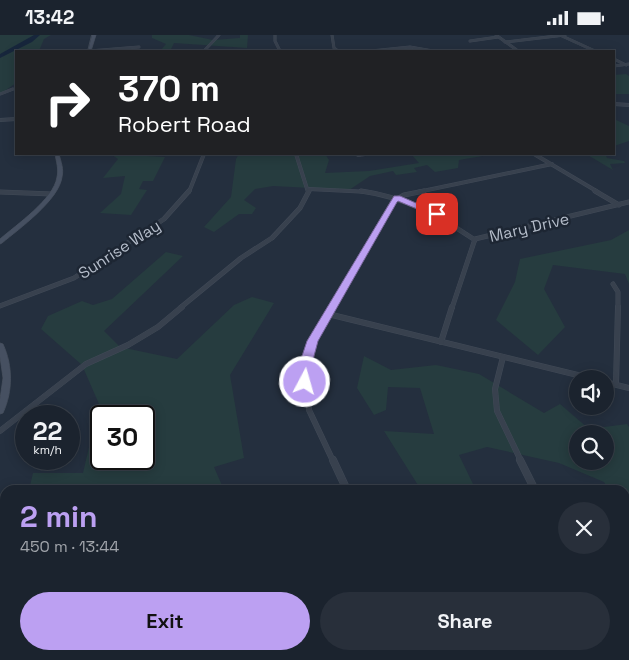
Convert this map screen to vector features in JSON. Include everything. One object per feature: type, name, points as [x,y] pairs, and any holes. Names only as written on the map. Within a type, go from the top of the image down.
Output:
[{"type":"street","points":[[89,50],[94,35]]},
{"type":"street","points":[[205,50],[219,35]]},
{"type":"street","points":[[275,35],[275,41],[280,50]]},
{"type":"street","points":[[332,35],[334,48],[337,50]]},
{"type":"street","points":[[505,42],[565,35]]},
{"type":"street","points":[[470,41],[497,36],[517,50]]},
{"type":"street","points":[[560,36],[594,50]]},
{"type":"street","points":[[102,50],[139,47]]},
{"type":"street","points":[[381,50],[410,47],[427,50]]},
{"type":"street","points":[[615,59],[628,65]]},
{"type":"street","points":[[615,67],[628,65]]},
{"type":"street","points":[[0,94],[13,89]]},
{"type":"street","points":[[615,104],[629,105]]},
{"type":"street","points":[[0,120],[15,119]]},
{"type":"street","points":[[0,243],[52,194],[60,177],[57,155]]},
{"type":"street","name":"Sunrise Way","points":[[0,306],[74,279],[164,219],[188,194],[204,155]]},
{"type":"street","points":[[0,431],[86,364],[136,341],[158,327],[241,258],[272,238],[300,209],[308,195],[309,189],[296,155]]},
{"type":"street","points":[[536,155],[619,205]]},
{"type":"street","points":[[345,485],[314,425],[305,382],[308,356],[312,341],[397,197],[552,164]]},
{"type":"street","points":[[309,189],[354,190],[397,197],[437,214],[475,240]]},
{"type":"street","points":[[0,192],[52,194]]},
{"type":"street","name":"Mary Drive","points":[[441,342],[475,240],[629,202]]},
{"type":"street","points":[[614,284],[618,292],[616,384],[629,388]]},
{"type":"street","points":[[328,314],[569,373]]},
{"type":"street","points":[[0,346],[8,372],[6,393],[0,411]]},
{"type":"street","points":[[503,357],[495,389],[496,404],[502,423],[533,485]]},
{"type":"green space","points":[[0,35],[51,35],[44,39],[39,50],[15,50],[15,84],[0,94]]},
{"type":"green space","points":[[152,35],[189,35],[213,40],[240,38],[240,35],[248,35],[247,48],[174,43],[172,50],[161,50],[166,44],[152,38]]},
{"type":"green space","points":[[626,74],[629,76],[629,94],[615,94],[615,75]]},
{"type":"green space","points":[[615,119],[629,126],[629,141],[615,146]]},
{"type":"green space","points":[[112,155],[165,157],[153,181],[143,181],[139,189],[147,190],[131,215],[100,213],[121,194],[125,176],[103,178],[118,159]]},
{"type":"green space","points":[[238,155],[326,155],[329,160],[325,173],[369,171],[419,163],[412,155],[488,155],[459,160],[458,168],[435,172],[427,165],[414,168],[417,172],[396,175],[393,171],[370,176],[349,190],[273,186],[255,189],[244,200],[256,208],[252,214],[239,214],[214,232],[204,227],[231,197],[236,159]]},
{"type":"green space","points":[[588,155],[606,155],[607,158],[624,161],[625,163],[610,164],[613,170]]},
{"type":"green space","points":[[629,230],[629,284],[625,274],[553,265],[544,289],[565,327],[538,355],[496,320],[515,282],[520,259],[611,240]]},
{"type":"green space","points":[[166,252],[183,256],[104,331],[120,347],[177,359],[234,305],[252,297],[274,303],[230,375],[244,458],[214,467],[222,485],[30,485],[33,473],[83,473],[90,443],[90,470],[155,470],[155,405],[99,405],[82,365],[41,329],[48,316],[82,301],[93,305],[112,299]]},
{"type":"green space","points":[[364,356],[391,370],[436,365],[479,374],[544,413],[560,404],[569,412],[569,415],[573,415],[584,425],[569,425],[569,467],[559,463],[487,447],[459,455],[472,485],[418,485],[384,431],[434,434],[420,388],[388,387],[386,410],[374,415],[357,388]]},
{"type":"green space","points":[[627,424],[629,427],[629,485],[606,485],[604,482],[576,470],[614,470],[614,426]]},
{"type":"waterway","points":[[0,56],[30,41],[37,35]]},
{"type":"route","points":[[305,382],[312,341],[393,201],[397,197],[437,214]]}]
